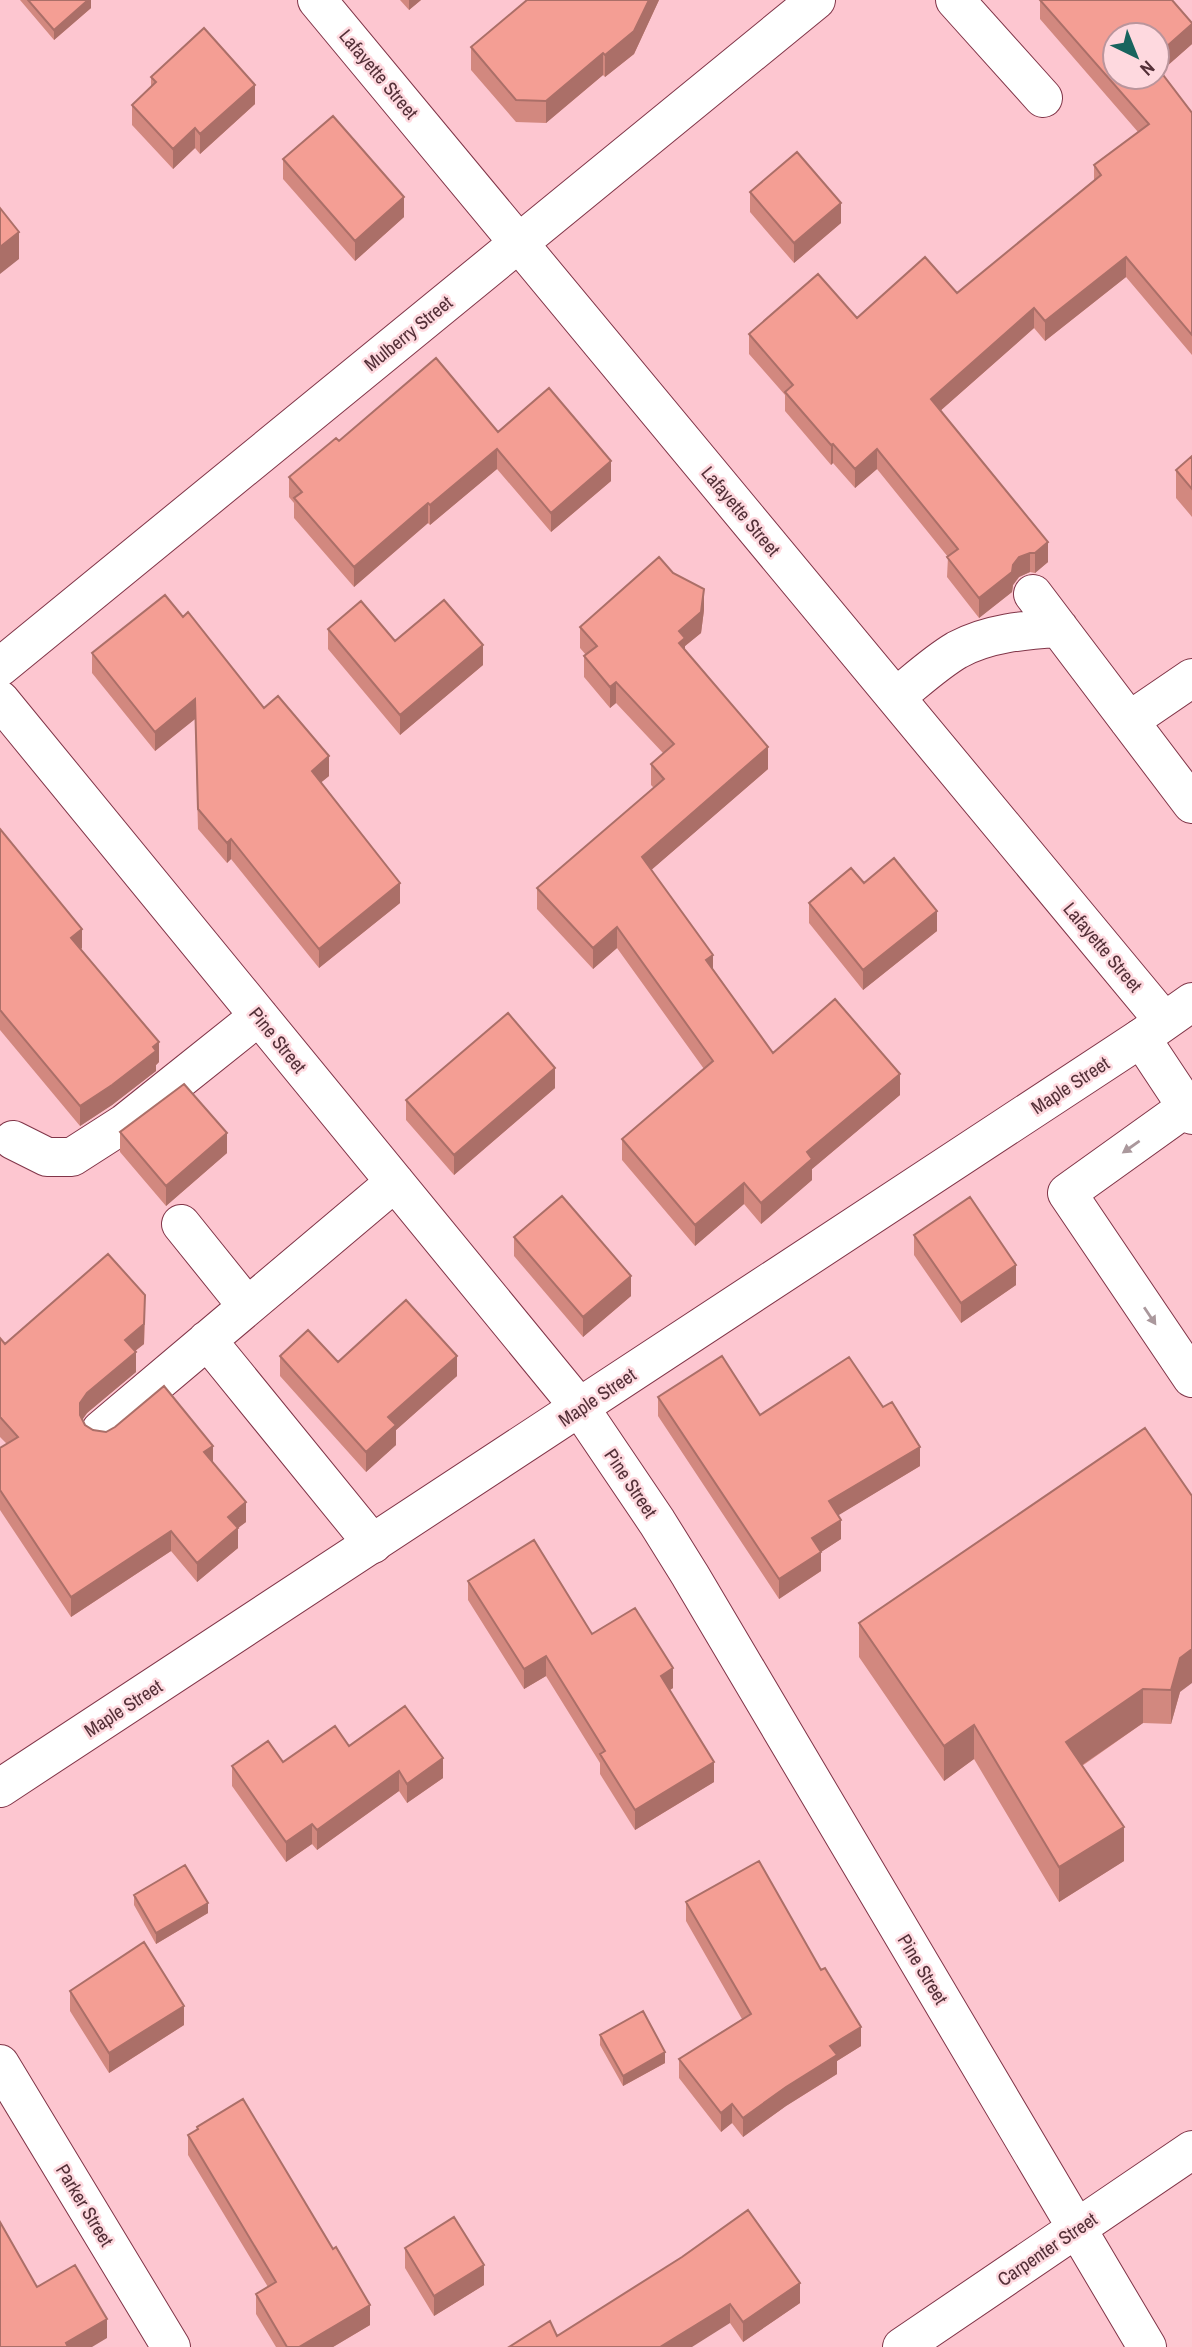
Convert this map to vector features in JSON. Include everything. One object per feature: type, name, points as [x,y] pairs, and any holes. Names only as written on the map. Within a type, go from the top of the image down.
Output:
[{"type":"street","name":"Lafayette Street","points":[[317,0],[1166,1020],[1189,1111]]},
{"type":"street","name":"Mulberry Street","points":[[0,667],[816,0]]},
{"type":"street","points":[[956,0],[1043,98]]},
{"type":"street","points":[[1033,594],[1192,804]]},
{"type":"street","points":[[896,697],[959,649],[1004,634],[1059,628]]},
{"type":"street","points":[[1129,721],[1192,678]]},
{"type":"street","name":"Pine Street","points":[[0,700],[580,1408],[685,1566],[1147,2347]]},
{"type":"street","points":[[13,1140],[47,1157],[72,1157],[125,1123],[259,1016]]},
{"type":"street","name":"Maple Street","points":[[0,1788],[1166,1020]]},
{"type":"street","points":[[1189,1111],[1067,1193],[1192,1378]]},
{"type":"street","points":[[101,1430],[395,1182]]},
{"type":"street","points":[[181,1224],[247,1306]]},
{"type":"street","points":[[207,1339],[373,1544]]},
{"type":"street","name":"Parker Street","points":[[0,2063],[171,2347]]},
{"type":"street","name":"Carpenter Street","points":[[902,2347],[1192,2150]]},
{"type":"building","points":[[28,0],[88,0],[54,30]]},
{"type":"building","points":[[527,0],[649,0],[634,31],[546,101],[516,100],[471,47]]},
{"type":"building","points":[[1040,0],[1172,0],[1192,23],[1171,43],[1171,21],[1101,21],[1101,69]]},
{"type":"building","points":[[204,28],[255,85],[200,134],[195,128],[173,149],[132,105],[156,82],[151,77]]},
{"type":"building","points":[[1171,85],[1192,113],[1192,335],[1126,257],[1045,321],[1034,308],[931,399],[1048,542],[1035,553],[1019,557],[1012,572],[979,598],[947,557],[958,549],[877,449],[855,469],[785,392],[793,385],[749,334],[818,274],[857,318],[925,257],[957,293],[1101,175],[1094,165],[1149,124],[1120,91],[1171,91]]},
{"type":"building","points":[[333,116],[404,197],[355,241],[283,159]]},
{"type":"building","points":[[797,152],[841,203],[794,243],[750,192]]},
{"type":"building","points":[[0,208],[19,232],[0,247]]},
{"type":"building","points":[[436,358],[498,432],[549,388],[611,461],[551,513],[497,449],[430,505],[428,503],[354,567],[294,498],[302,492],[289,477],[336,438],[339,441]]},
{"type":"building","points":[[1192,456],[1192,489],[1176,470]]},
{"type":"building","points":[[659,557],[673,573],[704,589],[701,612],[679,631],[685,638],[679,643],[768,747],[642,857],[713,955],[706,960],[773,1053],[835,999],[900,1074],[807,1152],[812,1159],[761,1203],[744,1183],[695,1225],[622,1139],[713,1061],[617,927],[593,948],[537,888],[664,779],[651,764],[674,744],[616,682],[610,687],[584,656],[597,646],[580,627]]},
{"type":"building","points":[[165,595],[183,617],[188,612],[264,708],[278,696],[329,756],[312,771],[400,883],[319,949],[231,839],[227,843],[198,809],[195,699],[155,732],[92,653]]},
{"type":"building","points":[[444,600],[483,645],[400,715],[328,629],[361,601],[395,641]]},
{"type":"building","points":[[0,829],[82,929],[71,938],[159,1042],[153,1047],[156,1051],[80,1106],[0,1010]]},
{"type":"building","points":[[894,858],[937,911],[863,970],[809,903],[851,868],[864,883]]},
{"type":"building","points":[[508,1013],[555,1068],[454,1155],[406,1100]]},
{"type":"building","points":[[184,1084],[227,1133],[166,1186],[120,1132]]},
{"type":"building","points":[[562,1196],[631,1276],[583,1317],[514,1237]]},
{"type":"building","points":[[970,1197],[1016,1265],[961,1303],[914,1235]]},
{"type":"building","points":[[108,1254],[145,1295],[144,1324],[125,1340],[136,1352],[87,1393],[80,1403],[80,1415],[85,1425],[93,1430],[106,1432],[164,1386],[213,1446],[204,1452],[246,1502],[228,1517],[238,1528],[197,1563],[171,1531],[71,1597],[0,1490],[0,1448],[18,1437],[0,1417],[0,1338],[5,1344]]},
{"type":"building","points":[[406,1300],[457,1356],[388,1417],[396,1425],[366,1452],[280,1356],[308,1330],[338,1362]]},
{"type":"building","points":[[722,1356],[760,1415],[849,1357],[883,1407],[892,1402],[920,1447],[829,1501],[841,1520],[812,1538],[821,1552],[779,1579],[658,1397]]},
{"type":"building","points":[[1145,1428],[1192,1496],[1192,1649],[1180,1658],[1171,1690],[1143,1689],[1066,1742],[1124,1827],[1059,1867],[974,1725],[944,1746],[859,1623]]},
{"type":"building","points":[[534,1540],[592,1634],[635,1608],[673,1668],[661,1676],[714,1762],[635,1810],[600,1754],[605,1751],[546,1656],[524,1669],[468,1581]]},
{"type":"building","points":[[405,1706],[443,1758],[407,1784],[399,1771],[317,1830],[312,1824],[286,1842],[232,1766],[268,1741],[283,1762],[335,1726],[349,1746]]},
{"type":"building","points":[[759,1861],[821,1970],[825,1968],[861,2027],[830,2046],[837,2055],[743,2118],[732,2104],[721,2113],[679,2059],[751,2014],[686,1902]]},
{"type":"building","points":[[185,1865],[208,1903],[156,1933],[134,1895]]},
{"type":"building","points":[[144,1942],[184,2006],[109,2053],[70,1991]]},
{"type":"building","points":[[643,2011],[665,2052],[623,2076],[600,2035]]},
{"type":"building","points":[[243,2099],[333,2249],[336,2247],[370,2305],[299,2347],[287,2347],[256,2294],[276,2282],[188,2135]]},
{"type":"building","points":[[748,2210],[800,2283],[743,2322],[730,2304],[660,2347],[509,2347],[550,2321],[557,2336],[682,2257]]},
{"type":"building","points":[[454,2217],[484,2265],[434,2296],[405,2248]]},
{"type":"building","points":[[0,2222],[37,2287],[75,2265],[107,2319],[66,2343],[68,2347],[0,2347]]}]
